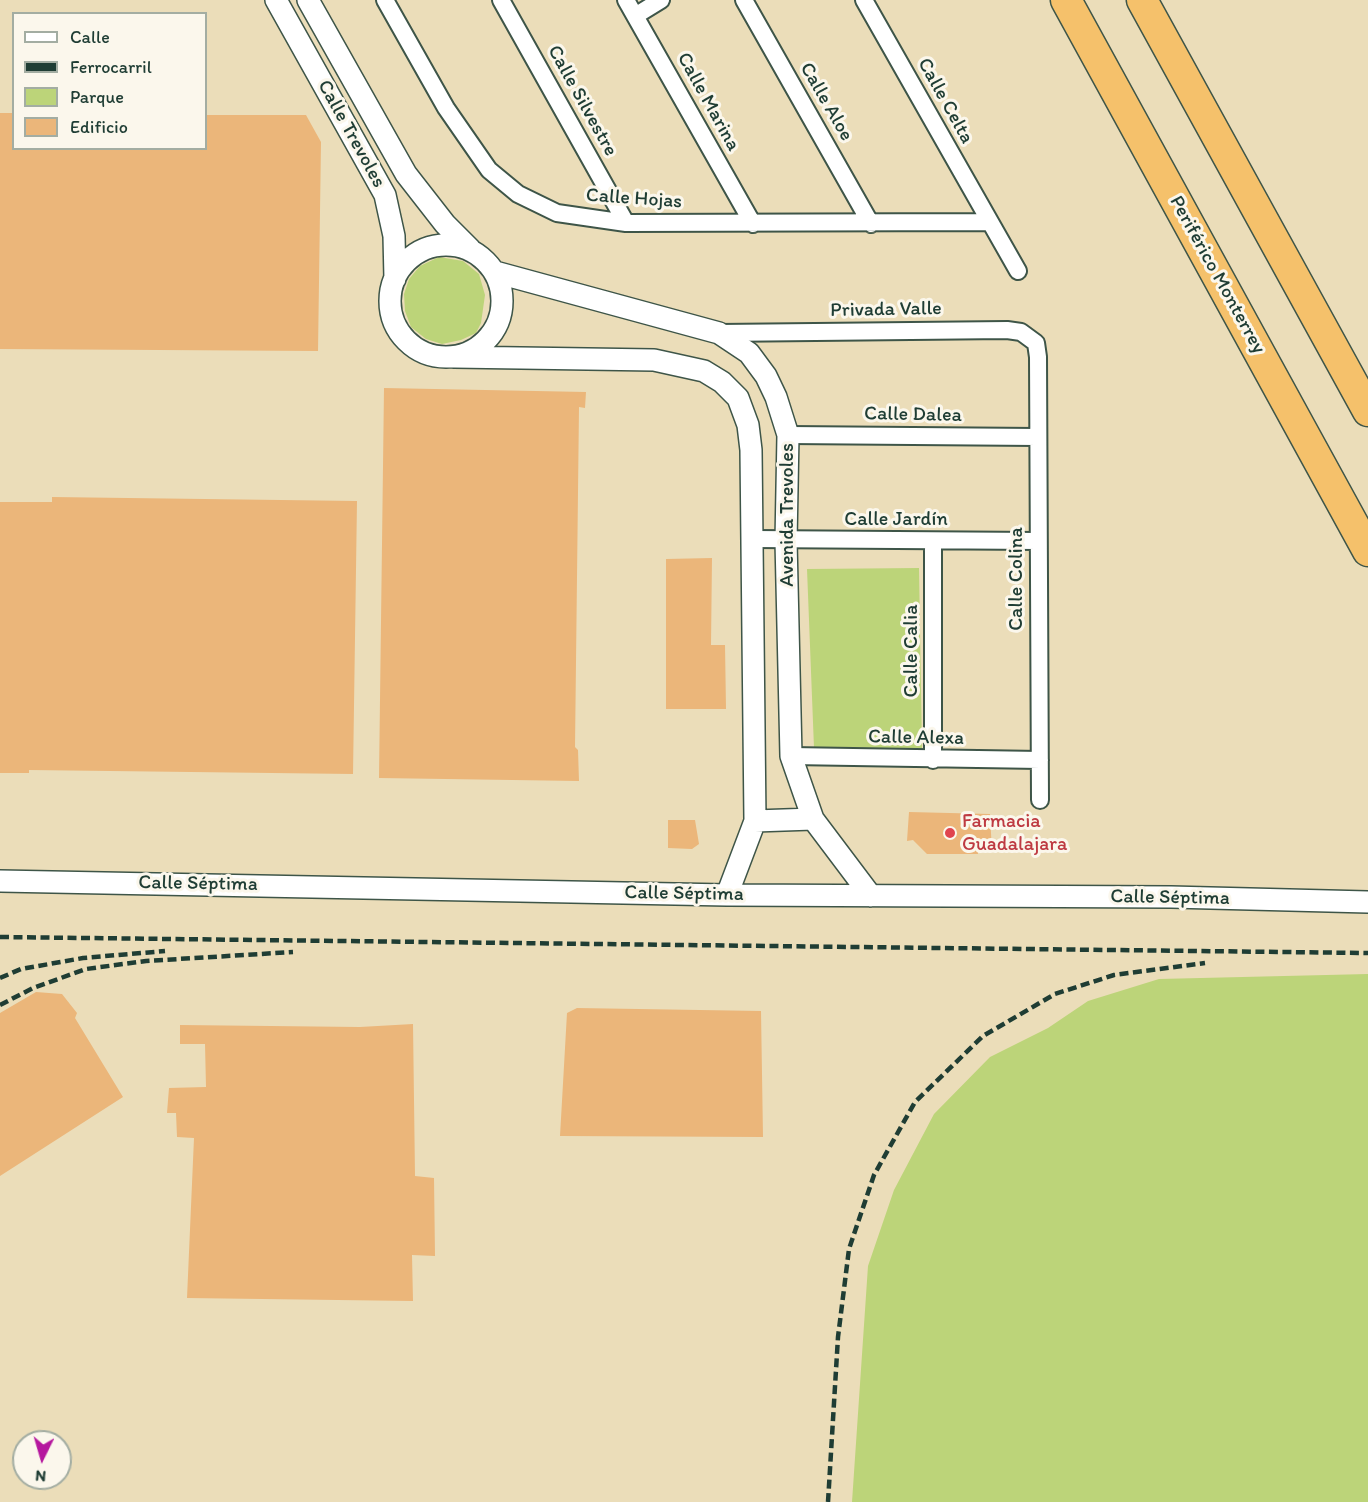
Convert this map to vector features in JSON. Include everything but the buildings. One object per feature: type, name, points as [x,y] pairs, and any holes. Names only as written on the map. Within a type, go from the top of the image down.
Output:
[{"type":"highway","name":"Periférico Monterrey","points":[[1066,0],[1368,551]]},
{"type":"highway","points":[[1142,0],[1368,411]]},
{"type":"street","name":"Calle Trevoles","points":[[276,0],[385,195],[394,236],[395,279]]},
{"type":"street","name":"Calle Trevoles","points":[[308,0],[406,174],[445,224],[471,250]]},
{"type":"street","name":"Calle Hojas","points":[[385,0],[446,108],[489,170],[518,194],[557,213],[626,223],[989,222]]},
{"type":"street","name":"Calle Silvestre","points":[[501,0],[626,223]]},
{"type":"street","name":"Calle Marina","points":[[626,0],[753,224]]},
{"type":"street","points":[[635,16],[661,0]]},
{"type":"street","name":"Calle Aloe","points":[[744,0],[871,224]]},
{"type":"street","name":"Calle Celta","points":[[864,0],[1018,271]]},
{"type":"street","points":[[449,244],[471,250],[485,259],[495,272],[503,298],[498,325],[480,346],[454,357],[434,356],[416,348],[401,335],[392,317],[390,298],[395,279],[407,260],[426,248],[449,244]]},
{"type":"street","name":"Avenida Trevoles","points":[[495,272],[719,333],[749,353],[766,376],[776,396],[788,435],[786,541],[791,756],[813,819],[871,896]]},
{"type":"street","name":"Privada Valle","points":[[719,333],[1007,330],[1029,336],[1036,343],[1038,357]]},
{"type":"street","name":"Avenida Trevoles","points":[[454,357],[654,360],[704,371],[722,382],[738,398],[748,425],[751,450],[754,539],[755,821],[727,895]]},
{"type":"street","name":"Calle Colina","points":[[1038,357],[1040,800]]},
{"type":"street","name":"Calle Dalea","points":[[788,435],[1037,437]]},
{"type":"street","name":"Calle Jardín","points":[[754,539],[1038,541]]},
{"type":"street","name":"Calle Calia","points":[[933,542],[933,760]]},
{"type":"street","name":"Calle Alexa","points":[[791,756],[1040,760]]},
{"type":"street","points":[[755,821],[813,819]]},
{"type":"street","name":"Calle Séptima","points":[[0,881],[727,895],[1160,897],[1368,902]]},
{"type":"green space","points":[[439,257],[463,261],[479,274],[485,295],[481,323],[476,333],[461,340],[442,344],[426,339],[411,327],[405,311],[404,294],[409,279],[420,266]]},
{"type":"green space","points":[[919,568],[922,749],[814,748],[807,569]]},
{"type":"green space","points":[[1368,974],[1368,1502],[852,1502],[868,1266],[894,1190],[934,1114],[990,1057],[1048,1028],[1088,1001],[1159,979]]},
{"type":"railway","points":[[0,937],[1368,953]]},
{"type":"railway","points":[[0,978],[21,969],[83,958],[165,951]]},
{"type":"railway","points":[[0,1005],[33,988],[86,969],[146,961],[293,952]]},
{"type":"railway","points":[[828,1502],[838,1337],[849,1249],[874,1175],[915,1102],[983,1036],[1055,994],[1114,975],[1205,963]]},
{"type":"place","name":"Farmacia Guadalajara","points":[[950,833]]}]
